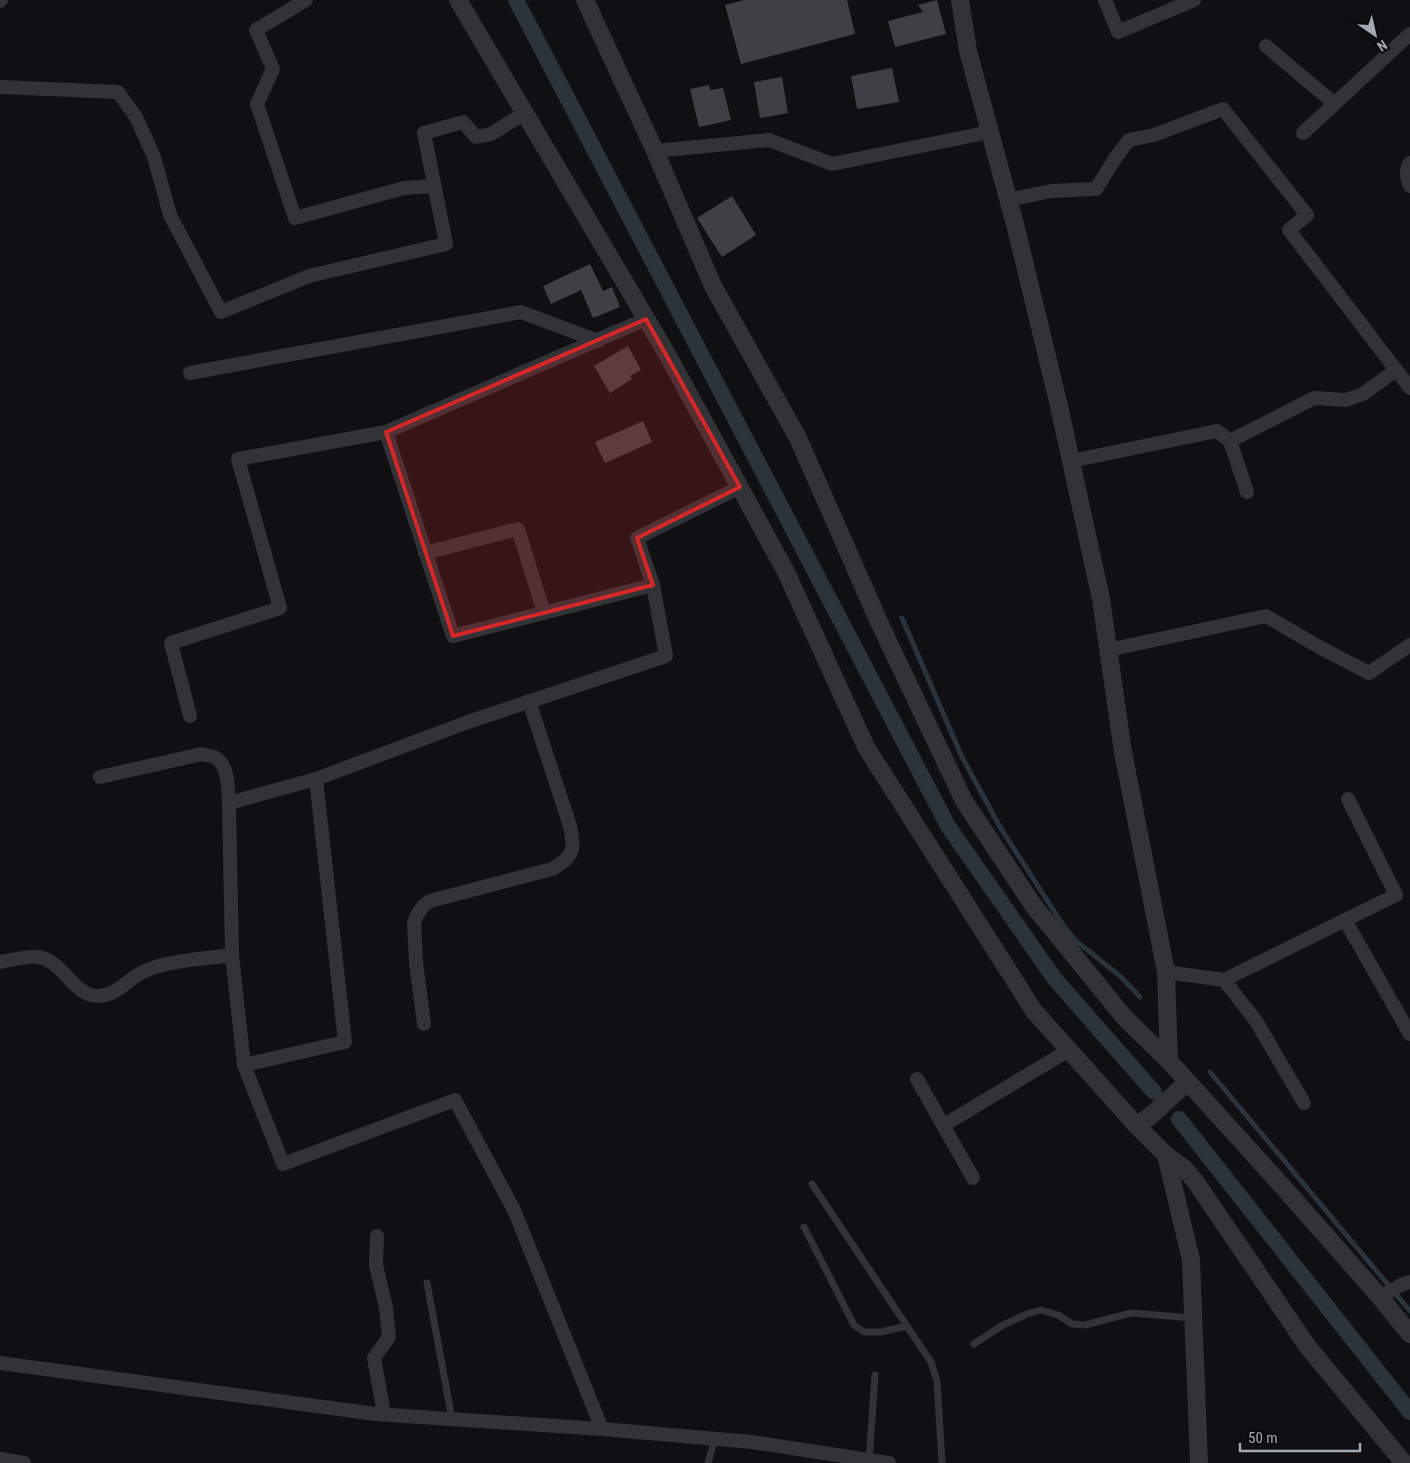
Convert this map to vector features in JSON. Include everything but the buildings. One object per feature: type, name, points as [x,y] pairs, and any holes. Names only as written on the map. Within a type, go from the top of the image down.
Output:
[{"type":"street","points":[[306,0],[256,30],[273,69],[257,104],[295,218],[404,188],[434,186]]},
{"type":"street","points":[[458,0],[667,354],[740,487],[786,572],[866,747],[1034,1011],[1137,1126],[1195,1180],[1308,1347],[1404,1463]]},
{"type":"street","points":[[585,0],[655,151],[713,286],[798,438],[879,622],[964,800],[1033,905],[1124,1017],[1169,1061],[1385,1294],[1410,1334]]},
{"type":"street","points":[[960,0],[968,51],[1008,200],[1071,461],[1101,599],[1123,752],[1166,972],[1169,1061]]},
{"type":"street","points":[[1105,0],[1118,32],[1194,0]]},
{"type":"street","points":[[1303,133],[1410,34]]},
{"type":"street","points":[[1266,46],[1335,104]]},
{"type":"street","points":[[0,86],[118,92],[136,117],[154,157],[170,215],[221,312],[309,276],[446,244],[424,134],[463,122],[476,137],[491,134],[525,113]]},
{"type":"street","points":[[1008,200],[1051,191],[1096,189],[1129,140],[1154,135],[1223,109],[1307,215],[1289,230],[1410,388]]},
{"type":"street","points":[[655,151],[769,140],[832,164],[990,132]]},
{"type":"street","points":[[1410,163],[1407,178],[1410,186]]},
{"type":"street","points":[[190,373],[521,312],[598,340]]},
{"type":"street","points":[[190,716],[170,643],[280,608],[238,459],[386,432],[646,319]]},
{"type":"street","points":[[1230,441],[1314,398],[1346,400],[1363,394],[1396,370]]},
{"type":"street","points":[[1071,461],[1216,430],[1230,441],[1247,492]]},
{"type":"street","points":[[386,432],[453,636],[653,585]]},
{"type":"street","points":[[229,803],[316,779],[468,722],[666,656],[653,585],[637,538],[740,487]]},
{"type":"street","points":[[426,553],[518,529],[544,612]]},
{"type":"street","points":[[1108,650],[1266,616],[1369,673],[1410,645]]},
{"type":"street","points":[[424,1024],[416,962],[414,923],[424,906],[430,901],[552,868],[567,860],[572,852],[573,843],[570,826],[529,702]]},
{"type":"street","points":[[100,777],[202,754],[215,758],[222,764],[227,777],[229,803],[232,955],[244,1065],[283,1164],[455,1100],[514,1210],[602,1428]]},
{"type":"street","points":[[244,1065],[345,1042],[316,779]]},
{"type":"street","points":[[1166,972],[1224,980],[1396,895],[1348,799]]},
{"type":"street","points":[[1346,920],[1410,1034]]},
{"type":"street","points":[[0,962],[38,957],[47,960],[91,996],[101,996],[118,990],[138,974],[157,966],[232,955]]},
{"type":"street","points":[[1224,980],[1256,1021],[1304,1103]]},
{"type":"street","points":[[944,1125],[1069,1050]]},
{"type":"street","points":[[917,1079],[973,1178]]},
{"type":"street","points":[[1137,1126],[1174,1096],[1187,1082]]},
{"type":"street","points":[[1166,1155],[1192,1260],[1199,1463]]},
{"type":"street","points":[[377,1236],[376,1265],[386,1308],[389,1336],[374,1358],[384,1414]]},
{"type":"street","points":[[1385,1294],[1406,1283]]},
{"type":"street","points":[[0,1364],[384,1414],[602,1428],[715,1438],[752,1442],[869,1462],[889,1463]]},
{"type":"street","points":[[0,1458],[24,1463]]},
{"type":"lane","points":[[812,1184],[931,1362],[937,1382],[942,1463]]},
{"type":"lane","points":[[804,1227],[854,1326],[864,1332],[881,1332],[907,1326]]},
{"type":"lane","points":[[427,1283],[452,1419]]},
{"type":"lane","points":[[974,1344],[1004,1325],[1027,1314],[1041,1310],[1058,1315],[1072,1324],[1085,1325],[1131,1313],[1194,1318]]},
{"type":"lane","points":[[869,1462],[875,1375]]},
{"type":"lane","points":[[708,1463],[715,1438]]},
{"type":"highlighted area","points":[[646,319],[740,487],[637,538],[653,585],[453,636],[386,432]]},
{"type":"waterway","points":[[516,0],[948,826],[1054,978],[1154,1092]]},
{"type":"waterway","points":[[902,618],[962,757],[1000,827],[1063,925],[1076,941],[1120,976],[1140,997]]},
{"type":"waterway","points":[[1210,1072],[1410,1311]]},
{"type":"waterway","points":[[1179,1119],[1410,1412]]}]
